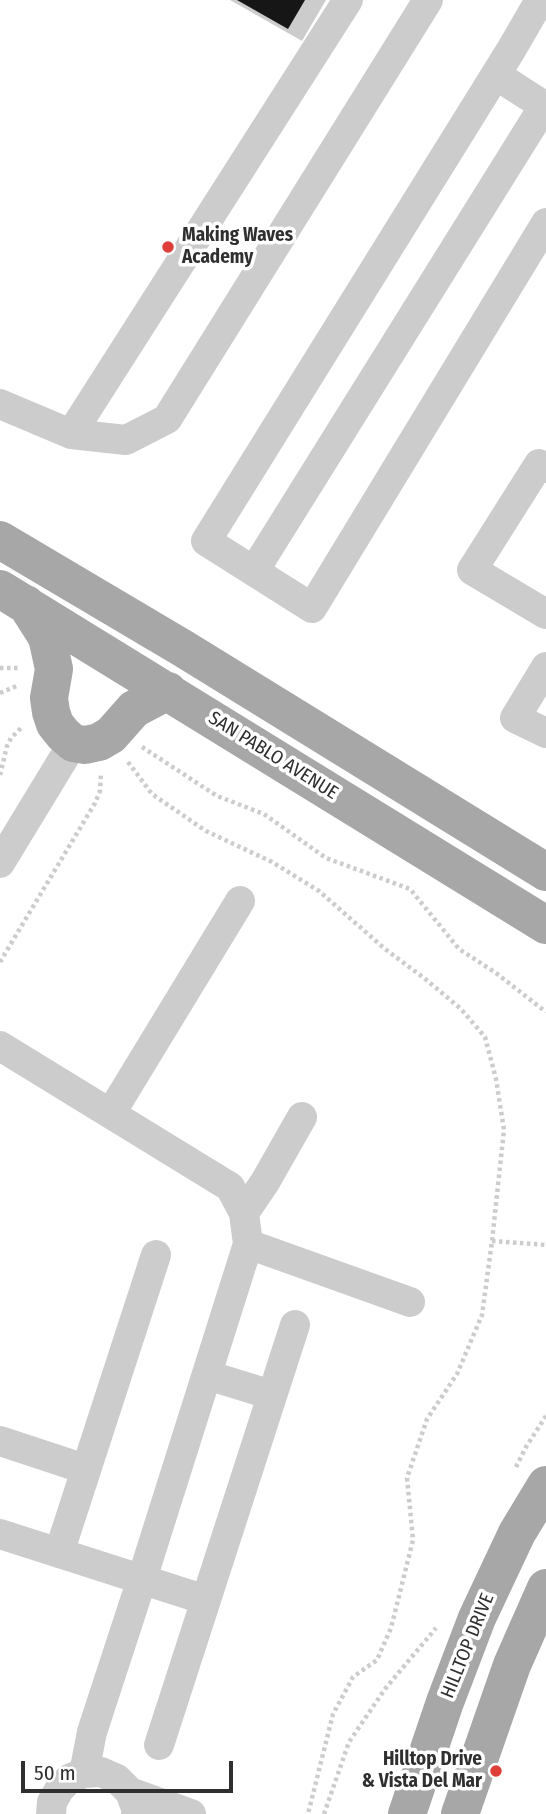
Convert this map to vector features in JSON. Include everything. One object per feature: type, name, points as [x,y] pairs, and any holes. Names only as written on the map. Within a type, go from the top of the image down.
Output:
[{"type":"main road","points":[[0,540],[184,649],[546,872]]},
{"type":"main road","points":[[13,597],[47,637],[54,669],[49,698],[51,712],[55,724],[72,743],[85,745],[111,735],[134,709],[169,691]]},
{"type":"main road","name":"SAN PABLO AVENUE","points":[[13,597],[546,925]]},
{"type":"main road","name":"HILLTOP DRIVE","points":[[407,1814],[477,1618],[517,1533],[530,1479]]},
{"type":"main road","points":[[460,1814],[512,1665],[546,1588]]},
{"type":"street","points":[[71,434],[348,0]]},
{"type":"street","points":[[0,404],[71,434],[126,440],[167,419],[428,0]]},
{"type":"street","points":[[540,0],[206,541],[312,608],[546,223]]},
{"type":"street","points":[[254,571],[545,107],[496,75]]},
{"type":"street","points":[[546,468],[539,464],[472,569],[546,614]]},
{"type":"street","points":[[546,667],[515,718],[546,733]]},
{"type":"street","points":[[0,863],[72,743]]},
{"type":"street","points":[[111,1113],[240,901]]},
{"type":"street","points":[[0,1046],[230,1187],[244,1213],[248,1244],[92,1732],[84,1773]]},
{"type":"street","points":[[244,1213],[302,1117]]},
{"type":"street","points":[[248,1244],[410,1302]]},
{"type":"street","points":[[59,1553],[156,1255]]},
{"type":"street","points":[[159,1745],[295,1325]]},
{"type":"street","points":[[207,1375],[272,1395]]},
{"type":"street","points":[[0,1441],[85,1469]]},
{"type":"street","points":[[0,1534],[206,1600]]},
{"type":"street","points":[[51,1814],[52,1802],[69,1779],[84,1773],[101,1772],[117,1779],[133,1803],[191,1814]]},
{"type":"path","points":[[0,668],[28,668]]},
{"type":"path","points":[[0,692],[26,682]]},
{"type":"path","points":[[136,743],[217,796],[264,814],[326,858],[410,889],[459,949],[496,973],[546,1013]]},
{"type":"path","points":[[124,754],[152,794],[206,831],[272,862],[319,891],[385,949],[461,1009],[485,1037],[496,1079],[504,1130],[482,1315],[457,1374],[427,1419],[407,1478],[413,1540],[391,1628],[377,1660],[353,1677],[333,1714],[308,1814]]},
{"type":"path","points":[[0,962],[95,803]]},
{"type":"path","points":[[492,1241],[546,1245]]},
{"type":"path","points":[[530,1479],[526,1447],[546,1416]]},
{"type":"path","points":[[324,1814],[349,1742],[385,1689],[435,1630],[441,1618]]},
{"type":"building","points":[[237,0],[305,0],[288,29]]},
{"type":"place","name":"Making Waves Academy","points":[[168,247]]},
{"type":"place","name":"Hilltop Drive & Vista Del Mar","points":[[496,1771]]}]
